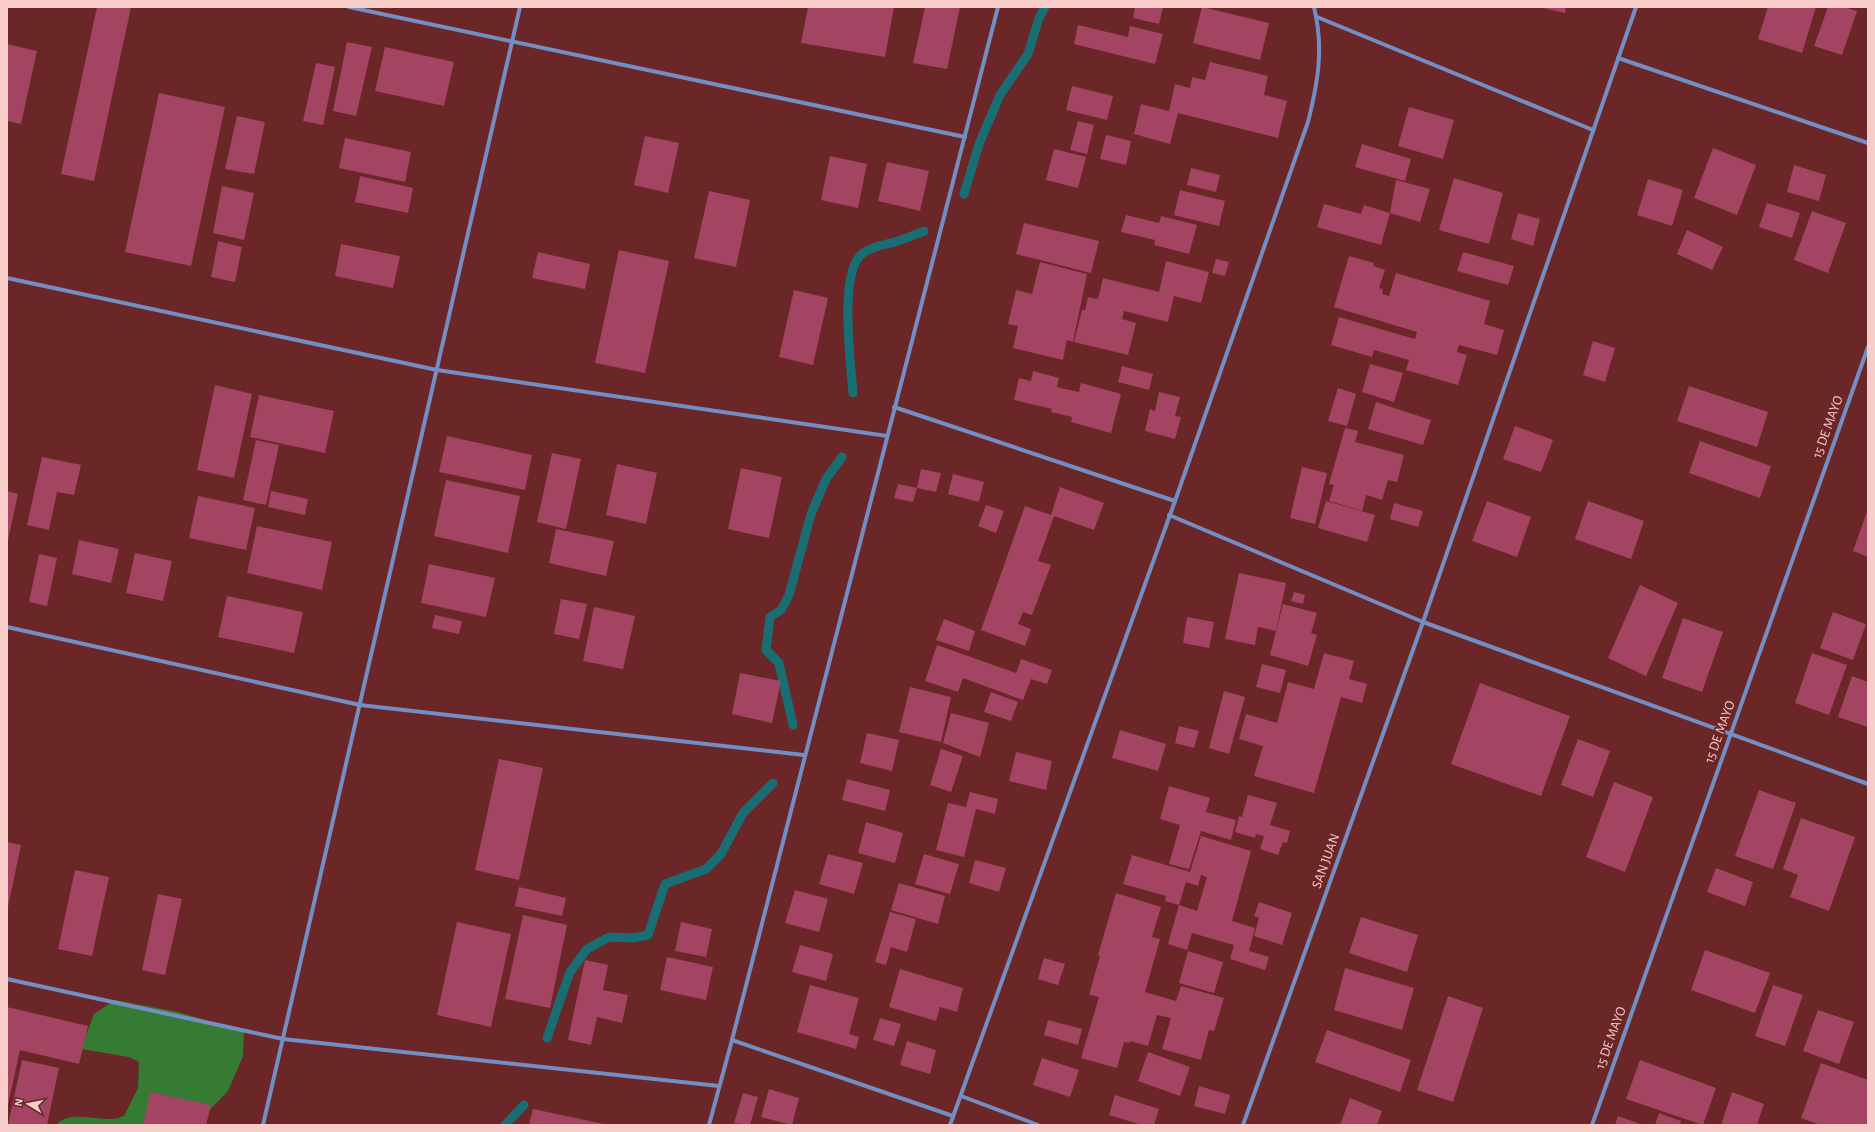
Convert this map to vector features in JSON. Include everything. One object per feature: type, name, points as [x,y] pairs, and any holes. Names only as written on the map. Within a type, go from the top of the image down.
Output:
[{"type":"street","points":[[349,7],[965,137]]},
{"type":"street","points":[[263,1125],[520,7]]},
{"type":"street","points":[[709,1125],[998,7]]},
{"type":"street","points":[[950,1125],[1175,501],[1308,122],[1320,66],[1319,36],[1317,17],[1314,7]]},
{"type":"street","name":"SAN JUAN","points":[[1243,1125],[1423,622],[1636,7]]},
{"type":"street","points":[[1317,17],[1593,130]]},
{"type":"street","points":[[1618,58],[1868,143]]},
{"type":"street","points":[[7,278],[437,370],[887,436]]},
{"type":"street","name":"15 DE MAYO","points":[[1592,1125],[1868,347]]},
{"type":"street","points":[[894,407],[1175,501]]},
{"type":"street","points":[[1170,515],[1423,622],[1868,784]]},
{"type":"street","points":[[7,627],[360,705],[804,755]]},
{"type":"street","points":[[7,979],[283,1039],[719,1086]]},
{"type":"street","points":[[732,1040],[953,1116]]},
{"type":"street","points":[[960,1096],[1038,1125]]},
{"type":"green space","points":[[115,1000],[178,1012],[244,1032],[243,1056],[228,1091],[195,1125],[56,1125],[61,1120],[75,1117],[112,1119],[124,1116],[138,1088],[139,1062],[129,1057],[81,1049],[94,1014]]},
{"type":"building","points":[[97,7],[131,7],[94,181],[61,174]]},
{"type":"building","points":[[808,7],[894,7],[885,57],[801,43]]},
{"type":"building","points":[[925,7],[960,7],[947,69],[913,63]]},
{"type":"building","points":[[1135,7],[1163,7],[1159,24],[1133,18]]},
{"type":"building","points":[[1202,7],[1269,23],[1260,60],[1193,43]]},
{"type":"building","points":[[1539,7],[1566,7],[1565,13]]},
{"type":"building","points":[[1768,7],[1816,7],[1802,53],[1758,39]]},
{"type":"building","points":[[1828,7],[1844,7],[1857,11],[1842,55],[1814,46]]},
{"type":"building","points":[[1078,25],[1128,37],[1130,26],[1163,34],[1155,64],[1074,44]]},
{"type":"building","points":[[347,42],[372,47],[356,116],[333,111]]},
{"type":"building","points":[[7,44],[37,51],[21,124],[7,121]]},
{"type":"building","points":[[385,47],[454,62],[444,106],[375,91]]},
{"type":"building","points":[[1210,62],[1268,76],[1264,95],[1287,101],[1278,138],[1178,113],[1170,144],[1134,134],[1141,104],[1169,111],[1175,84],[1190,88],[1192,77],[1205,80]]},
{"type":"building","points":[[316,63],[335,67],[323,125],[303,121]]},
{"type":"building","points":[[1072,86],[1113,96],[1107,120],[1066,110]]},
{"type":"building","points":[[159,93],[225,107],[191,266],[125,252]]},
{"type":"building","points":[[1409,107],[1454,120],[1443,159],[1398,146]]},
{"type":"building","points":[[237,116],[265,122],[254,174],[225,169]]},
{"type":"building","points":[[1078,121],[1094,125],[1087,154],[1070,150]]},
{"type":"building","points":[[1106,135],[1131,141],[1126,165],[1100,159]]},
{"type":"building","points":[[645,136],[679,143],[668,193],[634,185]]},
{"type":"building","points":[[345,138],[411,152],[405,182],[339,168]]},
{"type":"building","points":[[1362,144],[1411,159],[1405,181],[1355,167]]},
{"type":"building","points":[[1713,148],[1756,165],[1737,215],[1694,198]]},
{"type":"building","points":[[1054,149],[1086,157],[1078,188],[1046,180]]},
{"type":"building","points":[[830,156],[867,164],[858,208],[821,200]]},
{"type":"building","points":[[887,162],[929,171],[920,211],[878,201]]},
{"type":"building","points":[[1794,165],[1826,175],[1819,201],[1787,192]]},
{"type":"building","points":[[1191,168],[1220,175],[1216,192],[1187,185]]},
{"type":"building","points":[[360,176],[413,188],[408,213],[355,202]]},
{"type":"building","points":[[1454,178],[1503,193],[1489,244],[1439,230]]},
{"type":"building","points":[[1648,179],[1683,190],[1672,226],[1637,215]]},
{"type":"building","points":[[1396,180],[1430,189],[1420,222],[1390,213]]},
{"type":"building","points":[[222,186],[254,193],[244,240],[213,233]]},
{"type":"building","points":[[1180,190],[1225,201],[1219,226],[1174,215]]},
{"type":"building","points":[[709,191],[750,200],[736,267],[694,258]]},
{"type":"building","points":[[1767,203],[1800,213],[1792,238],[1759,227]]},
{"type":"building","points":[[1324,204],[1361,214],[1364,205],[1390,213],[1381,245],[1317,227]]},
{"type":"building","points":[[1812,211],[1846,223],[1828,273],[1794,260]]},
{"type":"building","points":[[1518,213],[1540,219],[1533,246],[1511,239]]},
{"type":"building","points":[[1126,215],[1159,223],[1161,216],[1197,225],[1189,254],[1154,245],[1155,240],[1121,232]]},
{"type":"building","points":[[1024,223],[1099,241],[1091,273],[1016,254]]},
{"type":"building","points":[[1687,230],[1723,247],[1712,270],[1677,254]]},
{"type":"building","points":[[218,241],[242,247],[235,282],[211,277]]},
{"type":"building","points":[[341,244],[400,256],[393,288],[335,276]]},
{"type":"building","points":[[619,250],[669,261],[645,373],[595,363]]},
{"type":"building","points":[[538,252],[590,264],[585,289],[532,278]]},
{"type":"building","points":[[1463,252],[1514,266],[1508,285],[1457,271]]},
{"type":"building","points":[[1349,256],[1374,263],[1373,266],[1385,270],[1379,288],[1383,289],[1382,294],[1389,296],[1396,273],[1490,301],[1484,324],[1504,330],[1497,355],[1459,345],[1457,352],[1467,355],[1458,385],[1406,370],[1409,360],[1374,350],[1372,357],[1331,345],[1339,317],[1415,339],[1417,332],[1334,307]]},
{"type":"building","points":[[1216,259],[1229,262],[1225,276],[1212,273]]},
{"type":"building","points":[[1166,261],[1209,272],[1201,303],[1174,296],[1168,322],[1124,311],[1122,319],[1136,323],[1128,355],[1074,342],[1082,310],[1085,310],[1088,297],[1098,299],[1103,278],[1159,292]]},
{"type":"building","points":[[1040,262],[1087,274],[1073,342],[1067,340],[1063,360],[1013,348],[1018,326],[1008,324],[1016,290],[1032,294]]},
{"type":"building","points":[[794,290],[828,298],[813,365],[779,357]]},
{"type":"building","points":[[1593,341],[1615,348],[1605,382],[1583,375]]},
{"type":"building","points":[[1370,364],[1403,373],[1394,402],[1362,392]]},
{"type":"building","points":[[1122,366],[1153,374],[1149,390],[1118,382]]},
{"type":"building","points":[[1033,371],[1059,378],[1057,387],[1079,392],[1081,383],[1121,394],[1111,433],[1071,422],[1072,417],[1051,412],[1052,409],[1014,400],[1019,378],[1031,381]]},
{"type":"building","points":[[215,385],[252,394],[234,478],[197,470]]},
{"type":"building","points":[[1689,386],[1768,412],[1757,447],[1677,421]]},
{"type":"building","points":[[1338,388],[1356,394],[1347,426],[1328,421]]},
{"type":"building","points":[[1159,392],[1180,397],[1175,416],[1181,417],[1175,439],[1145,431],[1150,409],[1155,411]]},
{"type":"building","points":[[259,395],[334,411],[325,453],[250,437]]},
{"type":"building","points":[[1376,402],[1431,420],[1423,445],[1368,429]]},
{"type":"building","points":[[1515,426],[1553,440],[1541,472],[1503,459]]},
{"type":"building","points":[[1345,428],[1358,431],[1355,442],[1404,455],[1397,482],[1388,480],[1382,500],[1366,495],[1362,511],[1329,501],[1334,485],[1329,484]]},
{"type":"building","points":[[447,436],[532,455],[525,490],[439,472]]},
{"type":"building","points":[[256,440],[279,445],[266,505],[243,500]]},
{"type":"building","points":[[1700,441],[1771,466],[1760,498],[1689,473]]},
{"type":"building","points":[[552,453],[581,459],[566,529],[537,522]]},
{"type":"building","points":[[42,457],[81,465],[74,495],[57,492],[49,530],[27,525]]},
{"type":"building","points":[[617,464],[657,473],[646,524],[606,515]]},
{"type":"building","points":[[1302,467],[1327,473],[1315,524],[1290,518]]},
{"type":"building","points":[[741,468],[782,477],[769,538],[728,529]]},
{"type":"building","points":[[921,469],[941,473],[936,492],[917,488]]},
{"type":"building","points":[[953,474],[984,482],[979,502],[948,494]]},
{"type":"building","points":[[446,480],[520,496],[508,553],[434,536]]},
{"type":"building","points":[[898,484],[917,488],[913,502],[894,498]]},
{"type":"building","points":[[1060,487],[1104,503],[1094,530],[1054,516],[1038,561],[1051,565],[1032,615],[1023,612],[1018,624],[1031,629],[1025,646],[981,630],[1025,506],[1051,515]]},
{"type":"building","points":[[7,491],[18,494],[8,540],[7,540]]},
{"type":"building","points":[[271,491],[308,499],[305,515],[268,507]]},
{"type":"building","points":[[198,496],[255,508],[246,550],[189,538]]},
{"type":"building","points":[[1326,501],[1375,515],[1367,542],[1318,528]]},
{"type":"building","points":[[1487,501],[1531,517],[1517,557],[1472,541]]},
{"type":"building","points":[[1588,501],[1644,521],[1631,559],[1575,539]]},
{"type":"building","points":[[1394,503],[1423,511],[1418,527],[1390,519]]},
{"type":"building","points":[[986,505],[1004,511],[996,533],[978,526]]},
{"type":"building","points":[[1868,509],[1868,557],[1853,551]]},
{"type":"building","points":[[257,526],[332,542],[322,590],[247,573]]},
{"type":"building","points":[[556,529],[614,541],[606,576],[549,563]]},
{"type":"building","points":[[79,540],[119,549],[111,583],[72,574]]},
{"type":"building","points":[[135,553],[172,561],[163,601],[126,593]]},
{"type":"building","points":[[39,554],[57,558],[47,606],[29,602]]},
{"type":"building","points":[[429,564],[495,578],[486,617],[421,603]]},
{"type":"building","points":[[1239,573],[1286,583],[1276,631],[1258,627],[1255,645],[1225,639]]},
{"type":"building","points":[[1640,585],[1678,603],[1646,676],[1608,658]]},
{"type":"building","points":[[1294,592],[1305,595],[1303,604],[1291,601]]},
{"type":"building","points":[[227,596],[303,612],[294,653],[218,637]]},
{"type":"building","points":[[561,599],[587,604],[579,639],[554,634]]},
{"type":"building","points":[[1283,604],[1317,613],[1311,633],[1317,635],[1308,666],[1270,655]]},
{"type":"building","points":[[594,607],[635,616],[623,669],[583,661]]},
{"type":"building","points":[[1833,612],[1866,624],[1853,660],[1820,648]]},
{"type":"building","points":[[435,615],[462,621],[459,634],[432,628]]},
{"type":"building","points":[[1187,617],[1214,622],[1209,648],[1183,643]]},
{"type":"building","points":[[1683,618],[1723,632],[1702,692],[1662,678]]},
{"type":"building","points":[[944,619],[975,631],[969,651],[936,640]]},
{"type":"building","points":[[937,645],[1016,673],[1021,659],[1052,670],[1047,684],[1031,679],[1023,700],[963,678],[958,692],[925,681]]},
{"type":"building","points":[[1324,653],[1354,661],[1349,679],[1367,684],[1362,703],[1341,697],[1314,793],[1254,776],[1263,746],[1239,739],[1246,714],[1277,723],[1288,682],[1314,689]]},
{"type":"building","points":[[1812,653],[1847,665],[1829,715],[1795,703]]},
{"type":"building","points":[[1262,664],[1286,670],[1280,693],[1256,687]]},
{"type":"building","points":[[740,673],[781,681],[772,723],[732,714]]},
{"type":"building","points":[[1852,676],[1868,682],[1868,727],[1838,717]]},
{"type":"building","points":[[1480,683],[1570,716],[1541,796],[1451,764]]},
{"type":"building","points":[[910,687],[951,697],[941,742],[899,732]]},
{"type":"building","points":[[1224,691],[1245,697],[1229,754],[1209,748]]},
{"type":"building","points":[[991,692],[1018,702],[1011,721],[984,712]]},
{"type":"building","points":[[951,713],[989,723],[980,757],[943,743]]},
{"type":"building","points":[[1179,726],[1199,731],[1194,748],[1175,743]]},
{"type":"building","points":[[1120,730],[1166,744],[1158,771],[1112,758]]},
{"type":"building","points":[[867,733],[899,740],[892,771],[860,763]]},
{"type":"building","points":[[1578,739],[1610,751],[1593,797],[1561,785]]},
{"type":"building","points":[[941,749],[963,756],[951,792],[930,785]]},
{"type":"building","points":[[1016,752],[1052,761],[1046,790],[1009,781]]},
{"type":"building","points":[[499,759],[543,768],[519,880],[475,870]]},
{"type":"building","points":[[847,779],[890,790],[885,811],[842,800]]},
{"type":"building","points":[[1614,782],[1653,797],[1625,872],[1586,857]]},
{"type":"building","points":[[1169,786],[1210,798],[1206,812],[1236,820],[1231,840],[1201,831],[1189,869],[1169,864],[1180,825],[1160,819]]},
{"type":"building","points":[[1759,790],[1796,803],[1773,869],[1735,856]]},
{"type":"building","points":[[970,792],[998,799],[995,814],[976,809],[964,857],[936,850],[948,803],[966,807]]},
{"type":"building","points":[[1248,795],[1277,803],[1270,825],[1290,831],[1287,843],[1283,842],[1278,855],[1260,849],[1264,836],[1256,834],[1255,838],[1235,832],[1239,816],[1242,817]]},
{"type":"building","points":[[1801,818],[1855,837],[1829,911],[1790,897],[1798,875],[1783,869]]},
{"type":"building","points":[[866,822],[903,833],[895,863],[858,853]]},
{"type":"building","points":[[1201,836],[1251,851],[1232,921],[1255,928],[1249,951],[1269,957],[1265,970],[1230,959],[1234,945],[1192,933],[1187,950],[1168,944],[1179,905],[1165,901],[1166,896],[1123,884],[1132,855],[1190,872]],"holes":[[[1201,875],[1207,877],[1197,911],[1179,905],[1186,882],[1198,886]]]},
{"type":"building","points":[[7,842],[21,845],[8,907],[7,906]]},
{"type":"building","points":[[828,854],[863,863],[854,894],[819,884]]},
{"type":"building","points":[[924,854],[959,864],[950,894],[915,884]]},
{"type":"building","points":[[975,860],[1006,868],[999,892],[969,883]]},
{"type":"building","points":[[1716,868],[1753,882],[1745,906],[1707,892]]},
{"type":"building","points":[[75,870],[109,877],[92,956],[58,949]]},
{"type":"building","points":[[899,883],[945,896],[938,924],[891,910]]},
{"type":"building","points":[[519,887],[566,898],[562,916],[515,906]]},
{"type":"building","points":[[795,890],[828,899],[819,932],[785,923]]},
{"type":"building","points":[[1116,893],[1161,907],[1152,937],[1160,939],[1145,992],[1176,1001],[1181,986],[1224,998],[1214,1031],[1209,1030],[1201,1060],[1162,1049],[1171,1018],[1157,1015],[1148,1046],[1130,1041],[1130,1043],[1124,1042],[1117,1068],[1081,1058],[1099,997],[1089,995],[1100,956],[1098,955]]},
{"type":"building","points":[[158,894],[182,899],[165,975],[142,970]]},
{"type":"building","points":[[1259,902],[1292,913],[1282,945],[1254,936],[1259,918],[1254,916]]},
{"type":"building","points":[[890,912],[916,919],[907,952],[891,947],[886,965],[875,962]]},
{"type":"building","points":[[523,915],[567,925],[550,1008],[505,999]]},
{"type":"building","points":[[1361,917],[1418,935],[1407,972],[1349,953]]},
{"type":"building","points":[[457,922],[511,934],[491,1027],[437,1015]]},
{"type":"building","points":[[681,922],[712,929],[706,957],[675,951]]},
{"type":"building","points":[[800,945],[833,954],[826,981],[792,972]]},
{"type":"building","points":[[1705,950],[1770,973],[1755,1013],[1691,990]]},
{"type":"building","points":[[1188,951],[1223,962],[1214,993],[1179,983]]},
{"type":"building","points":[[667,957],[713,967],[706,1000],[660,990]]},
{"type":"building","points":[[1044,958],[1065,964],[1058,985],[1038,979]]},
{"type":"building","points":[[585,960],[608,965],[603,990],[628,995],[622,1023],[597,1017],[591,1045],[568,1040]]},
{"type":"building","points":[[1345,968],[1414,988],[1402,1030],[1334,1010]]},
{"type":"building","points":[[900,969],[963,988],[957,1012],[940,1007],[936,1021],[889,1007]]},
{"type":"building","points":[[810,985],[859,998],[849,1034],[859,1037],[856,1049],[797,1032]]},
{"type":"building","points":[[1773,985],[1803,995],[1785,1046],[1755,1036]]},
{"type":"building","points":[[1448,996],[1483,1008],[1453,1102],[1417,1090]]},
{"type":"building","points":[[7,1007],[88,1026],[79,1064],[20,1050],[8,1105]]},
{"type":"building","points":[[1818,1010],[1854,1022],[1839,1064],[1803,1051]]},
{"type":"building","points":[[880,1018],[901,1024],[894,1046],[873,1040]]},
{"type":"building","points":[[1048,1020],[1082,1029],[1078,1045],[1044,1035]]},
{"type":"building","points":[[1327,1030],[1411,1060],[1400,1092],[1315,1062]]},
{"type":"building","points":[[907,1041],[936,1050],[930,1074],[900,1065]]},
{"type":"building","points":[[1148,1052],[1190,1067],[1180,1096],[1138,1081]]},
{"type":"building","points":[[1042,1058],[1079,1070],[1070,1097],[1033,1085]]},
{"type":"building","points":[[22,1060],[59,1068],[47,1125],[8,1125]]},
{"type":"building","points":[[1640,1060],[1716,1088],[1703,1125],[1626,1099]]},
{"type":"building","points":[[1821,1063],[1868,1080],[1868,1119],[1866,1125],[1821,1125],[1801,1118]]},
{"type":"building","points":[[1199,1086],[1230,1095],[1225,1114],[1194,1106]]},
{"type":"building","points":[[769,1089],[799,1098],[792,1125],[761,1117]]},
{"type":"building","points":[[150,1092],[211,1105],[206,1125],[143,1125]]},
{"type":"building","points":[[1732,1092],[1764,1104],[1757,1125],[1721,1125]]},
{"type":"building","points":[[743,1093],[758,1097],[750,1125],[734,1123]]},
{"type":"building","points":[[1115,1095],[1159,1109],[1154,1125],[1142,1125],[1109,1115]]},
{"type":"building","points":[[1350,1098],[1382,1111],[1377,1125],[1340,1125]]},
{"type":"building","points":[[533,1109],[604,1124],[604,1125],[529,1125]]},
{"type":"building","points":[[1659,1113],[1681,1121],[1680,1125],[1655,1125]]},
{"type":"building","points":[[1618,1116],[1643,1125],[1615,1125]]},
{"type":"waterway","points":[[964,194],[979,144],[1000,95],[1028,54],[1039,18],[1045,7]]},
{"type":"waterway","points":[[853,393],[849,341],[848,298],[855,263],[863,253],[871,249],[899,241],[924,231]]},
{"type":"waterway","points":[[793,725],[779,663],[766,650],[770,617],[781,610],[789,595],[811,514],[826,479],[842,457]]},
{"type":"waterway","points":[[547,1038],[570,972],[587,949],[609,937],[631,938],[648,935],[665,884],[706,869],[721,854],[743,813],[773,783]]},
{"type":"waterway","points":[[505,1125],[524,1105]]}]
